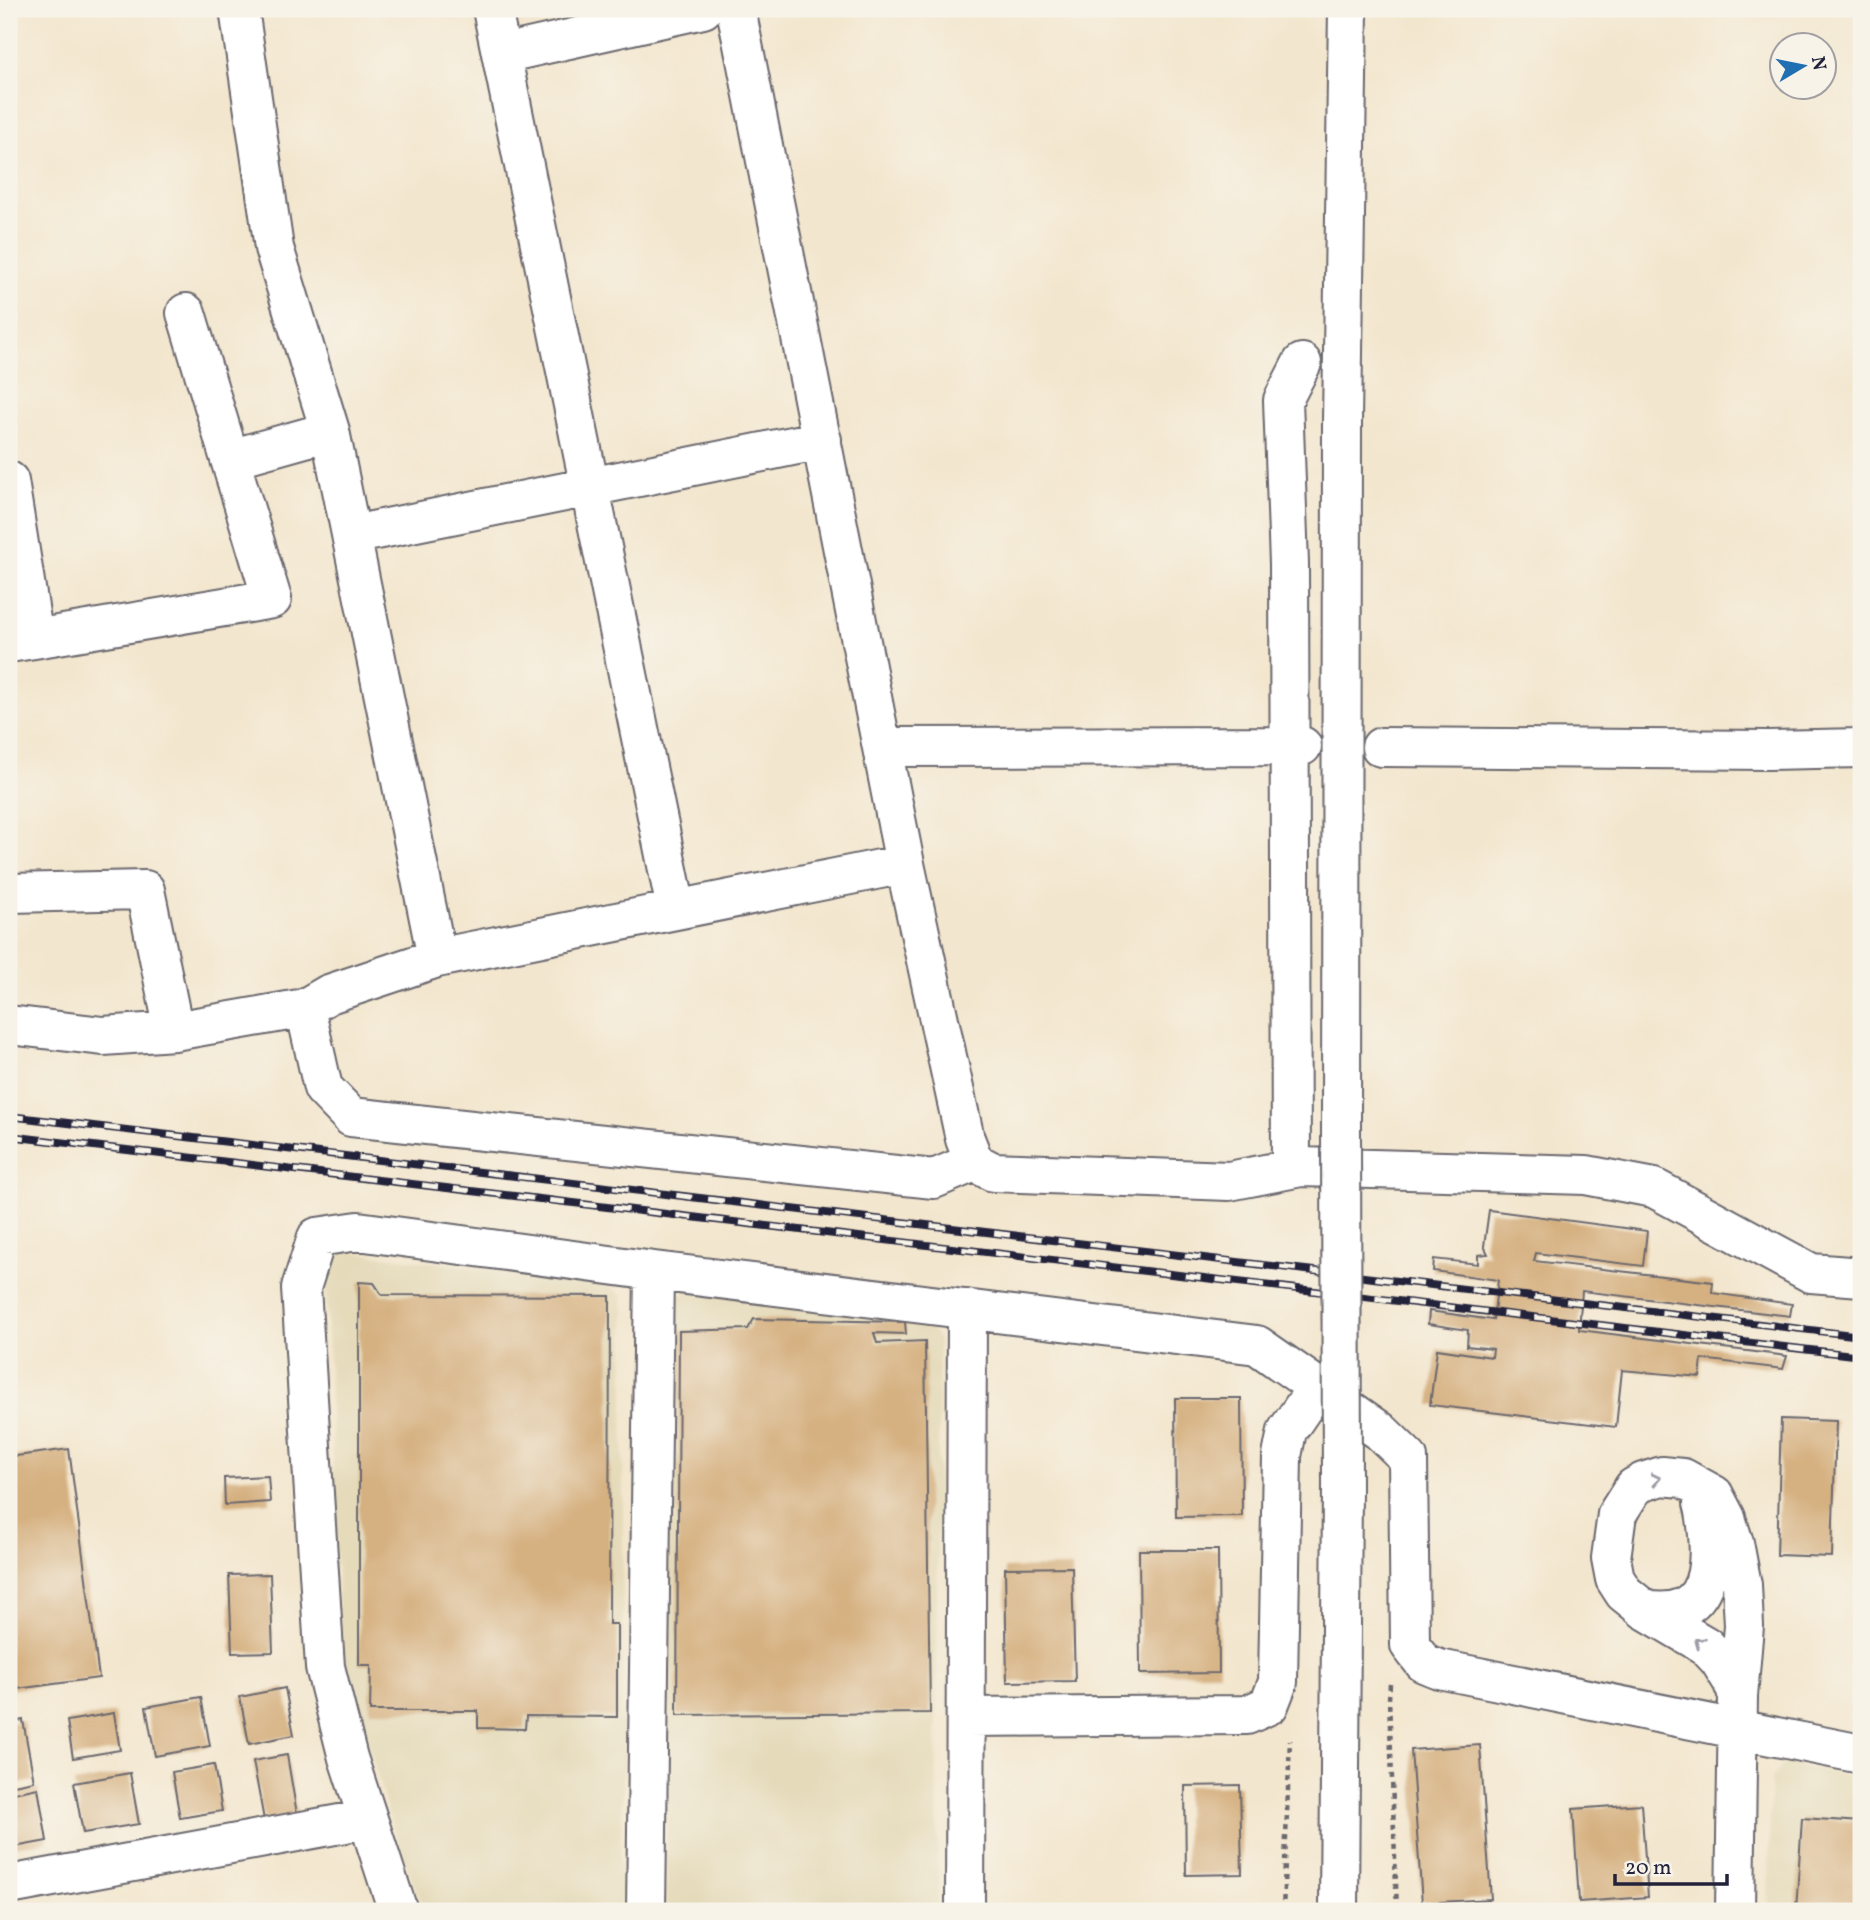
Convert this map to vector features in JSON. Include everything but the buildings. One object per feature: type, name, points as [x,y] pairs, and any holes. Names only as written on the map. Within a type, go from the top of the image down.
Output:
[{"type":"street","points":[[239,9],[274,248],[330,431],[436,958]]},
{"type":"street","points":[[492,9],[676,909]]},
{"type":"street","points":[[502,54],[703,9]]},
{"type":"street","points":[[736,9],[905,864],[965,1139],[974,1163],[993,1172],[1229,1181],[1301,1167],[1586,1175],[1654,1188],[1811,1273],[1861,1277]]},
{"type":"street","points":[[1339,1911],[1342,1487],[1342,435],[1348,9]]},
{"type":"street","points":[[9,481],[21,641],[272,599],[186,313]]},
{"type":"street","points":[[1291,1169],[1296,746],[1283,400],[1302,363]]},
{"type":"street","points":[[230,459],[330,431]]},
{"type":"street","points":[[352,535],[822,440]]},
{"type":"street","points":[[882,747],[1296,746]]},
{"type":"street","points":[[1381,747],[1769,750],[1861,748]]},
{"type":"street","points":[[9,1025],[103,1036],[174,1031],[305,1009],[328,994],[436,958],[905,864]]},
{"type":"street","points":[[9,893],[145,890],[174,1031]]},
{"type":"street","points":[[305,1009],[323,1088],[351,1117],[934,1179],[974,1163]]},
{"type":"street","points":[[398,1911],[348,1758],[325,1667],[301,1288],[317,1237],[358,1231],[654,1271],[1257,1345],[1380,1431],[1408,1458],[1410,1645],[1424,1663],[1439,1669],[1738,1713],[1861,1754]]},
{"type":"street","points":[[646,1911],[654,1271]]},
{"type":"street","points":[[965,1911],[967,1310]]},
{"type":"street","points":[[967,1717],[1247,1715],[1269,1705],[1278,1682],[1282,1456],[1287,1431],[1317,1387]]},
{"type":"street","points":[[1735,1911],[1738,1713],[1744,1626],[1742,1585],[1734,1543],[1726,1518],[1714,1495],[1683,1478],[1662,1476],[1643,1482],[1634,1487],[1617,1514],[1611,1558],[1615,1579],[1624,1593],[1645,1610],[1706,1646],[1719,1660],[1732,1681],[1738,1713]]},
{"type":"street","points":[[1645,1610],[1671,1610],[1692,1602],[1707,1580],[1705,1508],[1702,1497],[1692,1483]]},
{"type":"street","points":[[9,1885],[367,1819]]},
{"type":"path","points":[[1390,1684],[1388,1699],[1397,1911]]},
{"type":"path","points":[[1283,1911],[1290,1740]]},
{"type":"shaded area","points":[[336,1250],[608,1285],[621,1295],[624,1310],[624,1760],[620,1851],[621,1911],[427,1911],[418,1895],[388,1813],[348,1687],[339,1620],[325,1256]]},
{"type":"shaded area","points":[[689,1290],[928,1321],[939,1341],[936,1719],[938,1911],[667,1911],[669,1309],[673,1300]]},
{"type":"shaded area","points":[[1784,1763],[1861,1778],[1861,1911],[1768,1911],[1771,1779]]},
{"type":"railway","points":[[9,1116],[1861,1336]]},
{"type":"railway","points":[[9,1136],[1861,1356]]}]
